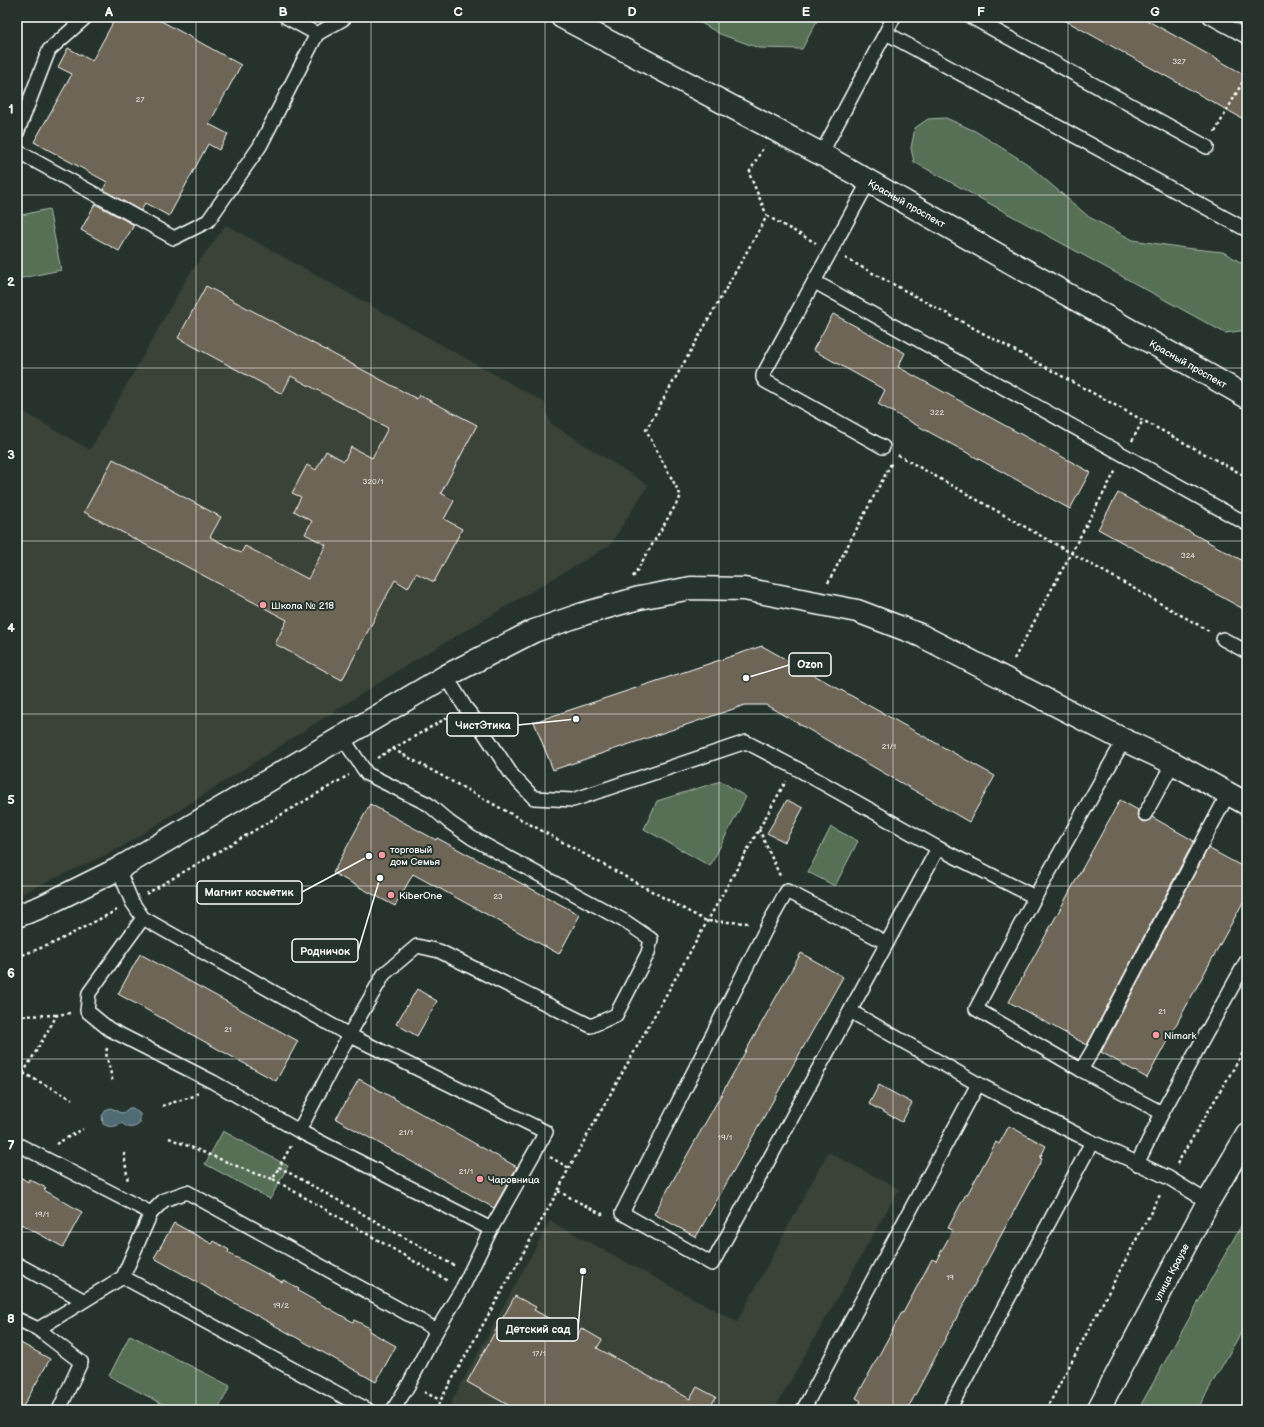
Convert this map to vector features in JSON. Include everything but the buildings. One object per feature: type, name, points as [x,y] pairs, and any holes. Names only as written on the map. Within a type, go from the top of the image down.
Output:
[{"type":"street","name":"Красный проспект","points":[[562,17],[821,154],[1247,396]]},
{"type":"street","points":[[17,916],[41,907],[118,869],[446,676],[534,631],[583,614],[638,598],[690,588],[744,589],[818,603],[857,611],[920,635],[1124,740],[1173,763],[1238,799]]},
{"type":"street","name":"улица Краузе","points":[[1098,1410],[1208,1202],[1247,1136]]},
{"type":"lane","points":[[17,133],[49,50],[86,17]]},
{"type":"lane","points":[[286,17],[317,34]]},
{"type":"lane","points":[[17,151],[174,238],[208,221],[260,146],[317,34],[345,17]]},
{"type":"lane","points":[[821,154],[894,17]]},
{"type":"lane","points":[[971,17],[1207,147]]},
{"type":"lane","points":[[1210,17],[1247,37]]},
{"type":"lane","points":[[886,33],[1247,230]]},
{"type":"lane","points":[[869,181],[763,375],[763,378],[883,447]]},
{"type":"lane","points":[[814,282],[1247,524]]},
{"type":"lane","points":[[1223,639],[1247,652]]},
{"type":"lane","points":[[446,676],[465,707],[477,722],[512,775],[534,798],[573,800],[746,742],[794,766],[938,848],[1035,897]]},
{"type":"lane","points":[[299,1132],[349,1035],[384,974],[417,946],[438,951],[591,1026],[616,1015],[648,953],[651,939],[626,922],[472,838],[449,822],[428,804],[367,774],[342,737]]},
{"type":"lane","points":[[1124,740],[1035,897],[976,1009],[1081,1070],[1162,1113]]},
{"type":"lane","points":[[1146,814],[1173,763]]},
{"type":"lane","points":[[1081,1070],[1238,799]]},
{"type":"lane","points":[[888,943],[787,891],[769,923],[622,1213],[712,1264],[888,943],[938,848]]},
{"type":"lane","points":[[118,869],[132,902],[142,918],[349,1035],[546,1132],[491,1229],[462,1289],[437,1330],[409,1384],[393,1410]]},
{"type":"lane","points":[[142,918],[89,993],[88,1011],[109,1029],[213,1082],[299,1132],[491,1229]]},
{"type":"lane","points":[[1137,1164],[1162,1113],[1247,960]]},
{"type":"lane","points":[[850,1011],[978,1084],[1092,1142],[1169,1178],[1208,1202]]},
{"type":"lane","points":[[803,1410],[978,1084]]},
{"type":"lane","points":[[949,1410],[1092,1142]]},
{"type":"lane","points":[[17,1144],[130,1201],[150,1213]]},
{"type":"lane","points":[[38,1329],[83,1300],[123,1277],[150,1213],[164,1200],[187,1192],[437,1330]]},
{"type":"lane","points":[[17,1264],[83,1300]]},
{"type":"lane","points":[[123,1277],[368,1410]]},
{"type":"lane","points":[[17,1319],[38,1329],[82,1362],[59,1410]]},
{"type":"path","points":[[1207,147],[1247,74]]},
{"type":"path","points":[[773,129],[749,173],[767,216],[1247,477]]},
{"type":"path","points":[[618,604],[681,496],[646,430],[767,216]]},
{"type":"path","points":[[1003,678],[1143,420]]},
{"type":"path","points":[[883,447],[1223,639]]},
{"type":"path","points":[[818,603],[896,454]]},
{"type":"path","points":[[17,957],[54,943],[132,902],[465,707]]},
{"type":"path","points":[[393,749],[706,921],[769,923]]},
{"type":"path","points":[[435,1410],[558,1191],[569,1168],[706,921],[794,766]]},
{"type":"path","points":[[759,829],[787,891]]},
{"type":"path","points":[[17,1016],[57,1015],[88,1011]]},
{"type":"path","points":[[17,1084],[57,1015]]},
{"type":"path","points":[[109,1029],[106,1053],[113,1083]]},
{"type":"path","points":[[1046,1410],[1169,1178],[1247,1046]]},
{"type":"path","points":[[17,1063],[23,1073],[72,1099]]},
{"type":"path","points":[[162,1106],[194,1096],[213,1082]]},
{"type":"path","points":[[35,1154],[84,1129]]},
{"type":"path","points":[[273,1179],[299,1132]]},
{"type":"path","points":[[169,1138],[256,1174],[273,1179],[462,1289]]},
{"type":"path","points":[[124,1153],[130,1201]]},
{"type":"path","points":[[279,1167],[470,1274]]},
{"type":"path","points":[[558,1191],[601,1214],[622,1213]]},
{"type":"shaded area","name":"Школа № 218","points":[[226,225],[544,402],[550,423],[648,485],[610,545],[407,665],[120,848],[17,896],[17,408],[90,450],[188,276]]},
{"type":"shaded area","points":[[828,1152],[899,1189],[774,1410],[447,1410],[550,1221],[737,1322]]},
{"type":"green space","points":[[691,17],[819,17],[802,49],[759,48],[720,34]]},
{"type":"green space","points":[[946,118],[975,131],[1026,163],[1089,217],[1133,240],[1223,252],[1247,266],[1247,330],[1225,333],[914,162],[911,148],[915,128],[928,119]]},
{"type":"green space","points":[[49,209],[61,270],[17,279],[17,216]]},
{"type":"green space","points":[[721,781],[746,797],[710,866],[644,829],[657,801]]},
{"type":"green space","points":[[831,827],[858,841],[835,886],[808,872]]},
{"type":"green space","points":[[223,1131],[288,1166],[270,1199],[205,1164]]},
{"type":"green space","points":[[1247,1215],[1247,1322],[1197,1410],[1138,1410]]},
{"type":"green space","points":[[130,1335],[230,1386],[218,1410],[174,1410],[109,1376]]},
{"type":"water","points":[[110,1108],[123,1113],[129,1108],[133,1108],[140,1114],[140,1123],[131,1128],[122,1123],[112,1126],[103,1124],[102,1116],[106,1110]]},
{"type":"place","name":"Школа № 218","points":[[263,605]]},
{"type":"place","name":"Ozon","points":[[746,678]]},
{"type":"place","name":"ЧистЭтика","points":[[576,719]]},
{"type":"place","name":"торговый дом Семья","points":[[382,855]]},
{"type":"place","name":"Магнит косметик","points":[[369,856]]},
{"type":"place","name":"Родничок","points":[[380,878]]},
{"type":"place","name":"KiberOne","points":[[391,895]]},
{"type":"place","name":"Nimark","points":[[1156,1035]]},
{"type":"place","name":"Чаровница","points":[[480,1179]]},
{"type":"place","name":"Детский сад","points":[[583,1271]]}]
